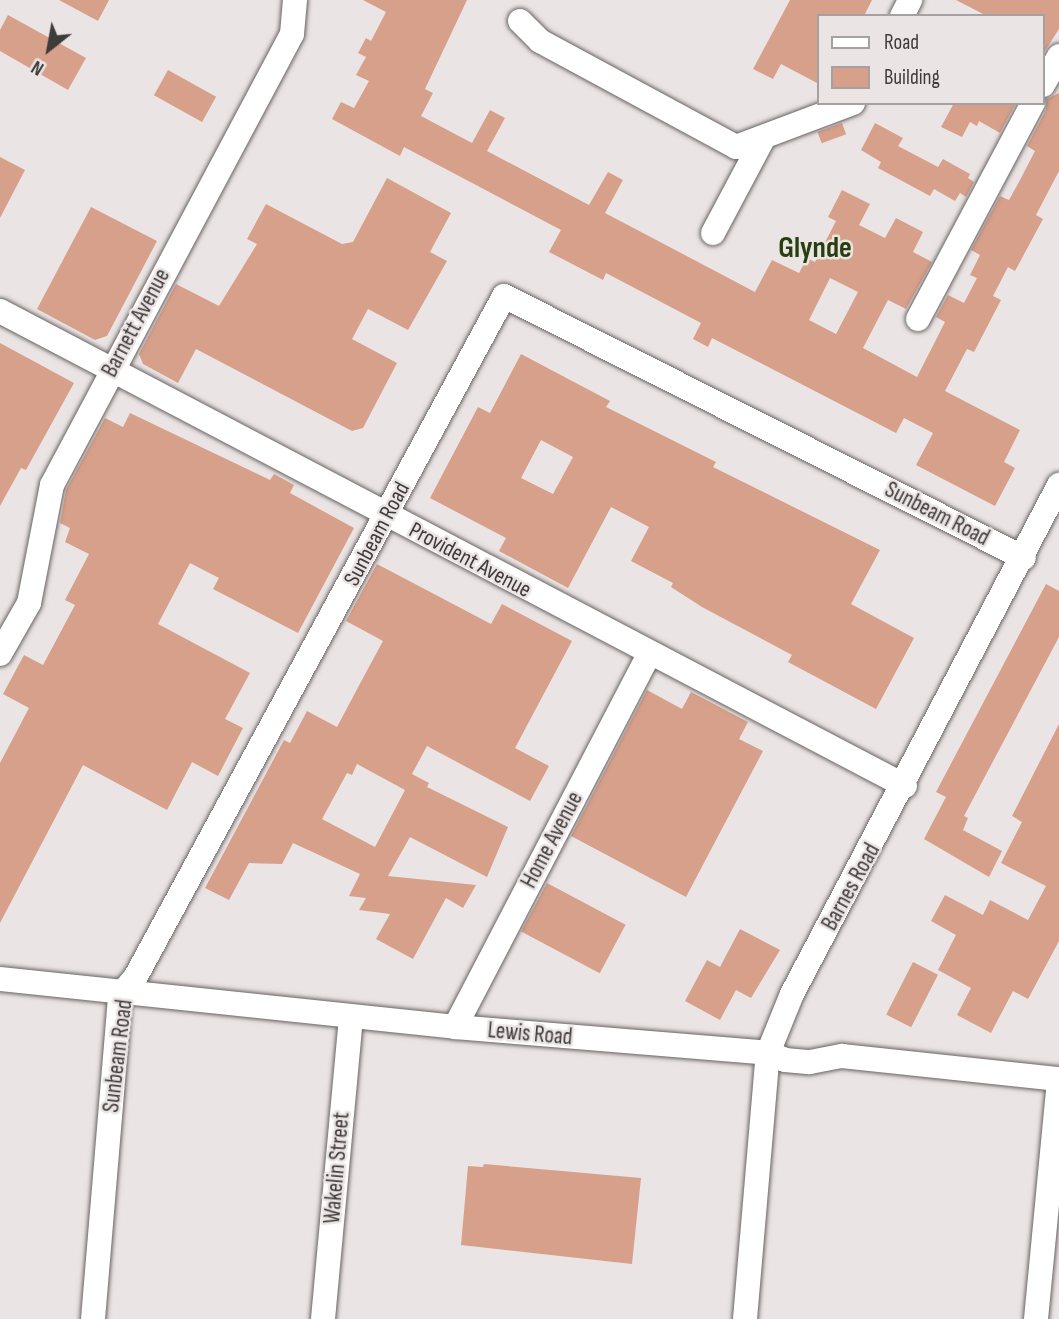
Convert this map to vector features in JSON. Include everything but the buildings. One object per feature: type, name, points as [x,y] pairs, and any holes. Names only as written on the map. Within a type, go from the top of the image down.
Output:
[{"type":"street","name":"Barnett Avenue","points":[[0,654],[29,603],[51,485],[292,34],[295,0]]},
{"type":"street","points":[[520,20],[540,41],[725,143],[740,147],[848,105]]},
{"type":"street","points":[[1045,81],[1059,56]]},
{"type":"street","points":[[918,319],[1032,105]]},
{"type":"street","points":[[713,233],[763,139]]},
{"type":"street","name":"Sunbeam Road","points":[[93,1319],[120,995],[135,978],[504,296],[1024,558]]},
{"type":"street","name":"Provident Avenue","points":[[0,311],[905,786]]},
{"type":"street","name":"Barnes Road","points":[[744,1319],[768,1053],[792,994],[905,786],[1059,485]]},
{"type":"street","name":"Home Avenue","points":[[455,1027],[649,654]]},
{"type":"street","name":"Lewis Road","points":[[0,979],[120,995],[768,1053],[785,1060],[810,1062],[842,1056],[1059,1079]]},
{"type":"street","name":"Wakelin Street","points":[[323,1319],[351,1017]]},
{"type":"street","points":[[1036,1319],[1059,1079]]},
{"type":"district","name":"Glynde","points":[[815,248]]}]
